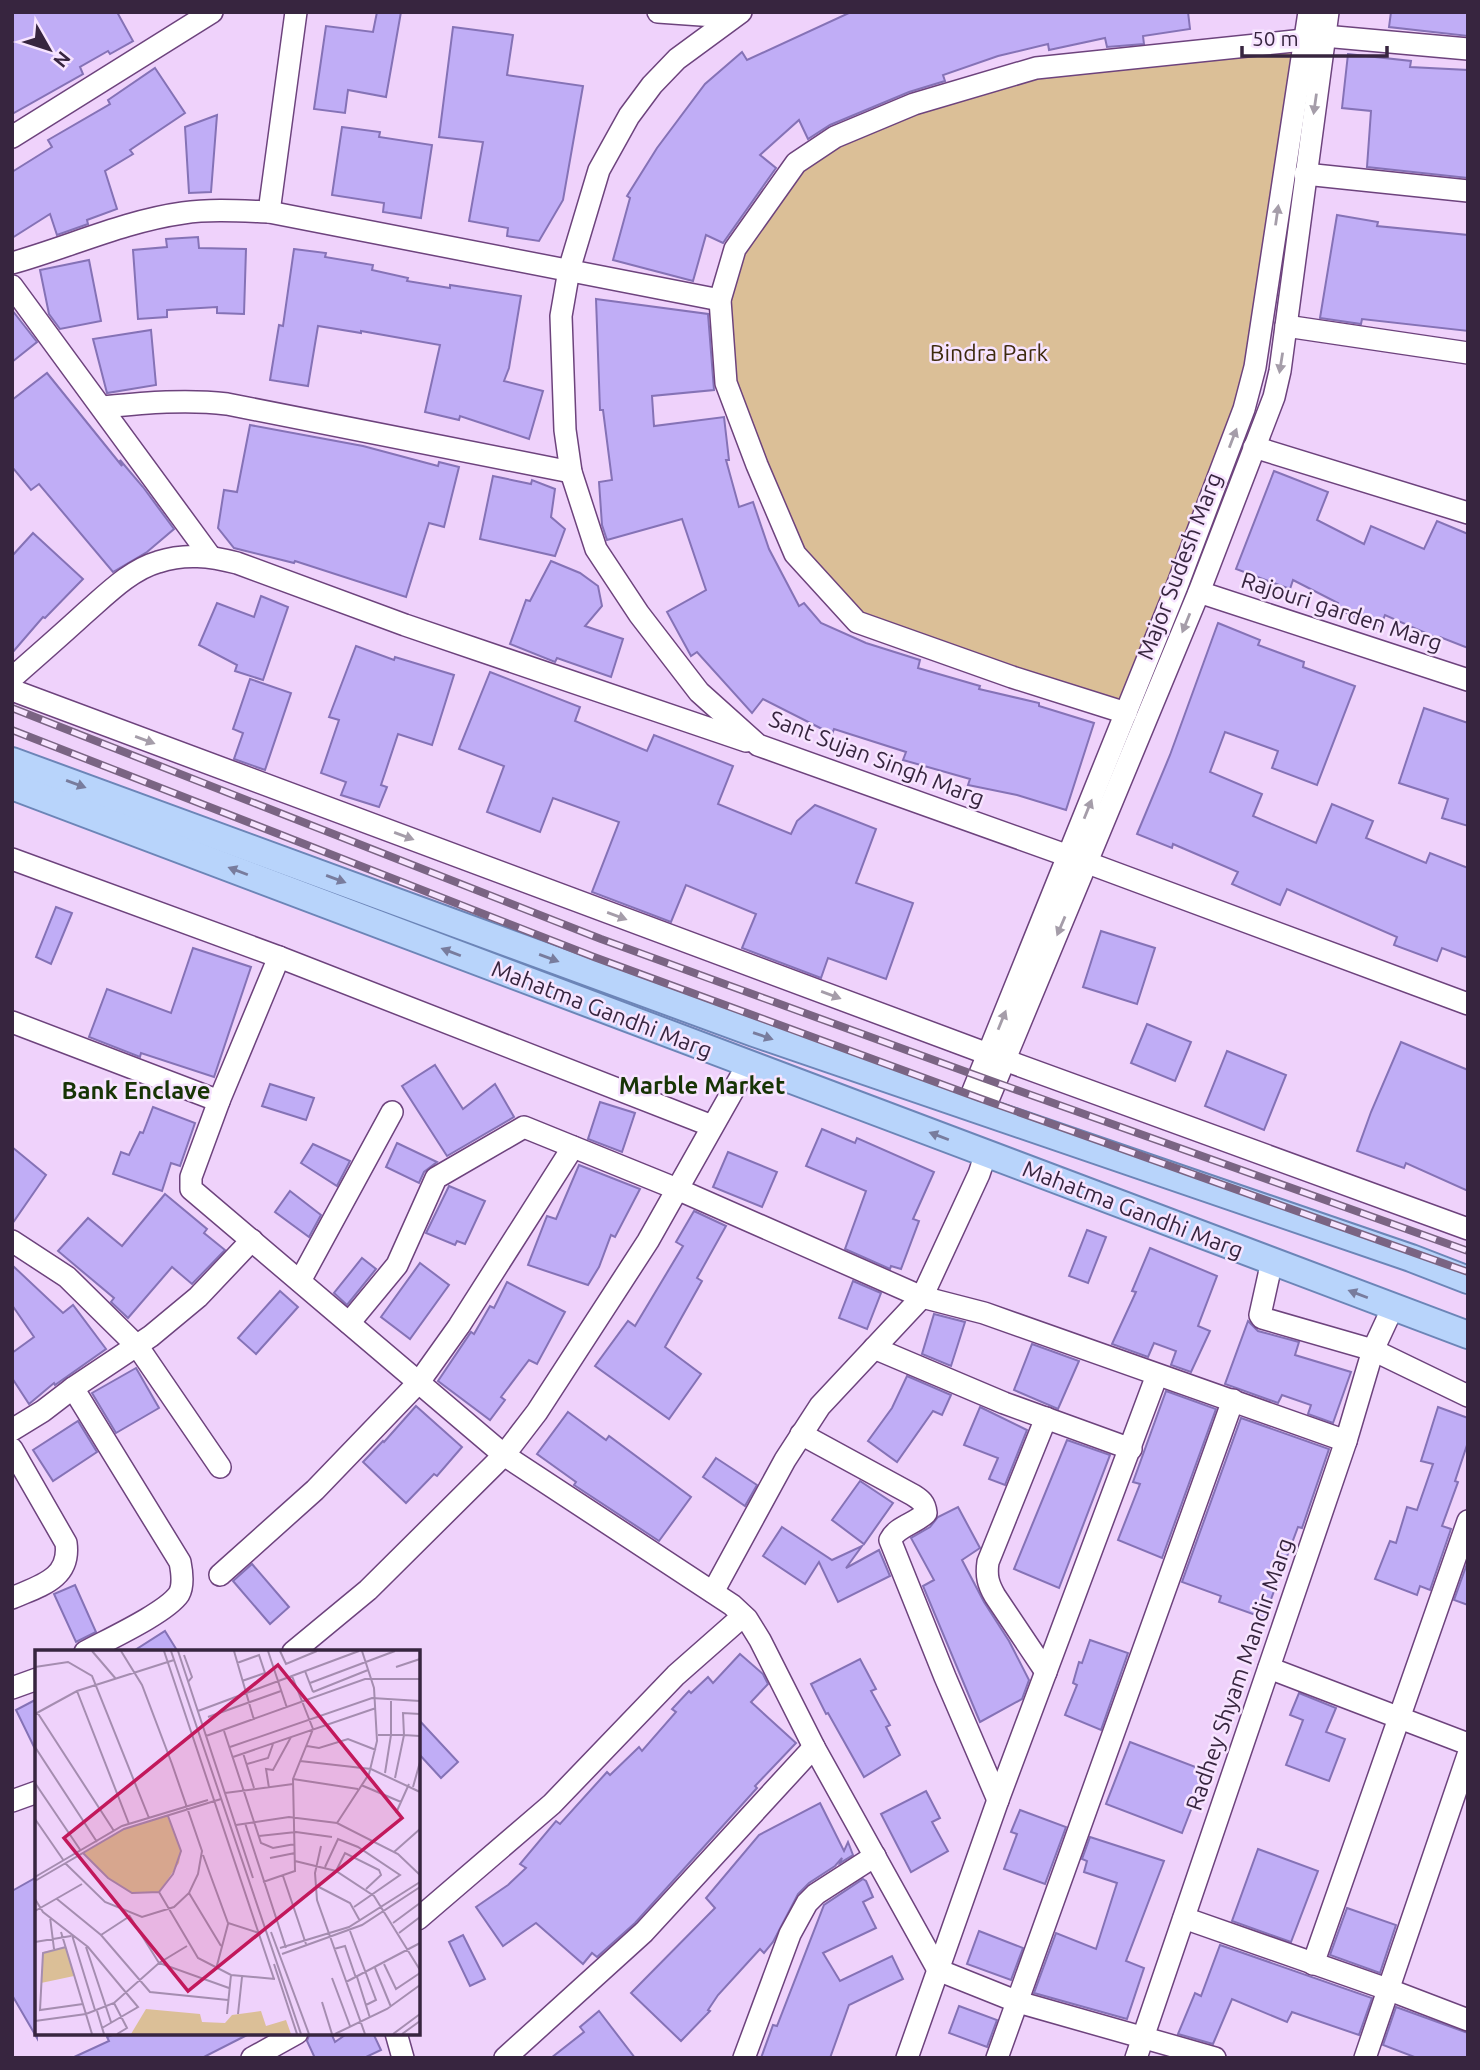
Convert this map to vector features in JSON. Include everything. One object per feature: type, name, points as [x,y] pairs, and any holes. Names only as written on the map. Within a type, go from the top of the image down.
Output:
[{"type":"main road","name":"Mahatma Gandhi Marg","points":[[12,761],[741,1028],[1411,1258],[1468,1280]]},
{"type":"main road","name":"Mahatma Gandhi Marg","points":[[12,786],[1468,1335]]},
{"type":"street","points":[[12,137],[212,12]]},
{"type":"street","points":[[269,212],[296,12]]},
{"type":"street","points":[[658,12],[741,13]]},
{"type":"street","name":"Major Sudesh Marg","points":[[975,1109],[1078,860],[1199,592],[1275,394],[1306,174],[1314,38],[1309,12]]},
{"type":"street","name":"Major Sudesh Marg","points":[[1078,860],[1126,713],[1177,586],[1250,389],[1314,38],[1328,12]]},
{"type":"street","name":"Sant Sujan Singh Marg","points":[[741,13],[677,59],[652,85],[629,116],[599,170],[569,270],[561,316],[565,430],[571,472],[596,550],[632,604],[699,691],[724,717],[758,745],[1468,1004]]},
{"type":"street","points":[[1126,713],[1012,677],[857,622],[795,554],[726,383],[720,300],[735,249],[796,163],[835,137],[914,104],[1036,68],[1314,38],[1468,49]]},
{"type":"street","points":[[1306,174],[1468,191]]},
{"type":"street","points":[[12,263],[147,220],[171,215],[212,210],[269,212],[720,300]]},
{"type":"street","points":[[12,286],[210,556]]},
{"type":"street","points":[[1286,326],[1468,353]]},
{"type":"street","points":[[1250,389],[1275,394]]},
{"type":"street","points":[[103,407],[201,400],[571,472]]},
{"type":"street","points":[[1254,447],[1468,513]]},
{"type":"street","points":[[12,678],[136,572],[155,562],[176,557],[210,556],[237,563],[405,625],[758,745]]},
{"type":"street","name":"Rajouri garden Marg","points":[[1199,592],[1468,680]]},
{"type":"street","points":[[12,690],[996,1057],[1468,1229]]},
{"type":"street","points":[[12,859],[279,957],[712,1126]]},
{"type":"street","points":[[279,957],[219,1101],[191,1177],[191,1189],[504,1455],[713,1592],[743,1616],[760,1640],[814,1747],[938,1970],[1145,2049],[1215,2058]]},
{"type":"street","points":[[12,1022],[219,1101]]},
{"type":"street","points":[[295,1650],[368,1590],[504,1455],[572,1362],[648,1241],[748,1064]]},
{"type":"street","points":[[300,1281],[392,1112]]},
{"type":"street","points":[[349,1323],[397,1265],[436,1178],[524,1128],[677,1189],[922,1297],[984,1313],[1346,1441]]},
{"type":"street","points":[[220,1575],[315,1490],[419,1382],[573,1147]]},
{"type":"street","points":[[713,1592],[785,1460],[820,1406],[922,1297],[979,1174],[986,1153]]},
{"type":"street","points":[[12,1430],[138,1347],[198,1297],[252,1240]]},
{"type":"street","points":[[14,1245],[67,1277],[138,1347],[220,1467]]},
{"type":"street","points":[[1272,1261],[1261,1318],[1380,1353],[1468,1396]]},
{"type":"street","name":"Radhey Shyam Mandir Marg","points":[[1145,2049],[1273,1669],[1346,1441],[1399,1309]]},
{"type":"street","points":[[874,1348],[1004,1403],[1131,1448]]},
{"type":"street","name":"Radhey Shyam Mandir Marg","points":[[1273,1669],[1351,1451],[1380,1353]]},
{"type":"street","points":[[906,2058],[998,1800],[1157,1375]]},
{"type":"street","points":[[73,1388],[180,1562],[183,1576],[180,1593],[164,1607],[89,1650]]},
{"type":"street","points":[[997,2058],[1233,1400]]},
{"type":"street","points":[[1046,1418],[988,1562],[986,1573],[988,1584],[995,1596],[1046,1672]]},
{"type":"street","points":[[801,1434],[913,1495],[926,1507],[926,1513],[920,1520],[893,1534],[891,1546],[998,1800]]},
{"type":"street","points":[[12,1449],[66,1543],[68,1558],[62,1570],[50,1581],[12,1598]]},
{"type":"street","points":[[1313,1964],[1468,1521]]},
{"type":"street","points":[[420,1917],[552,1804],[676,1675],[743,1616]]},
{"type":"street","points":[[1273,1669],[1468,1744]]},
{"type":"street","points":[[12,1688],[35,1680]]},
{"type":"street","points":[[505,2058],[644,1932],[814,1747]]},
{"type":"street","points":[[1365,2058],[1468,1755]]},
{"type":"street","points":[[12,1801],[35,1793]]},
{"type":"street","points":[[744,2058],[790,1934],[807,1903],[816,1894],[875,1856]]},
{"type":"street","points":[[1189,1920],[1468,2020]]},
{"type":"street","points":[[252,2058],[293,2035]]},
{"type":"street","points":[[397,2035],[403,2058]]},
{"type":"green space","name":"Bindra Park","points":[[1304,40],[1250,389],[1126,713],[857,622],[795,554],[730,393],[720,300],[735,249],[796,163],[835,137],[1036,68]]},
{"type":"building","points":[[12,12],[117,12],[133,41],[80,67],[83,74],[12,114]]},
{"type":"building","points":[[377,12],[401,12],[386,97],[348,90],[345,113],[314,109],[326,26],[373,32]]},
{"type":"building","points":[[851,12],[1188,12],[1190,29],[1143,36],[1144,44],[1107,47],[1105,38],[1049,50],[1048,44],[998,56],[943,75],[945,81],[909,92],[830,125],[808,139],[799,120],[760,155],[776,168],[723,243],[706,235],[693,281],[613,260],[630,198],[627,196],[657,148],[705,84],[742,52],[747,60]]},
{"type":"building","points":[[1391,12],[1468,12],[1468,36],[1389,27]]},
{"type":"building","points":[[453,27],[513,35],[507,75],[583,86],[563,200],[539,241],[507,236],[508,228],[469,221],[483,142],[439,137]]},
{"type":"building","points":[[1348,54],[1411,61],[1410,67],[1468,70],[1468,178],[1367,167],[1371,111],[1342,108]]},
{"type":"building","points":[[155,68],[185,113],[130,150],[133,154],[105,171],[117,209],[87,220],[88,224],[57,235],[50,214],[12,238],[12,172],[52,147],[48,140],[110,104],[108,100]]},
{"type":"building","points":[[217,115],[211,192],[189,193],[185,127]]},
{"type":"building","points":[[342,127],[380,132],[379,137],[432,145],[421,218],[383,212],[384,203],[332,195]]},
{"type":"building","points":[[1337,215],[1378,222],[1377,226],[1468,235],[1468,331],[1362,319],[1361,324],[1320,318]]},
{"type":"building","points":[[198,237],[199,248],[246,249],[244,314],[217,313],[217,307],[167,310],[167,317],[138,319],[133,250],[167,247],[166,239]]},
{"type":"building","points":[[294,249],[326,253],[325,257],[373,265],[372,270],[408,278],[407,281],[521,296],[509,368],[504,381],[543,391],[529,439],[460,416],[459,420],[425,412],[440,345],[318,326],[308,386],[270,380],[279,325],[283,326]]},
{"type":"building","points":[[89,260],[101,321],[60,329],[49,314],[40,270]]},
{"type":"building","points":[[596,299],[708,314],[714,390],[652,396],[654,426],[724,417],[729,460],[726,460],[739,507],[753,502],[769,549],[799,606],[804,603],[821,623],[866,643],[920,660],[918,668],[980,686],[979,689],[1039,703],[1039,706],[1094,723],[1066,810],[1017,795],[968,785],[970,779],[903,760],[906,752],[834,729],[832,734],[763,699],[752,713],[697,652],[691,656],[667,612],[706,590],[682,519],[607,540],[602,525],[599,482],[612,480],[603,410],[600,410]]},
{"type":"building","points":[[12,310],[37,342],[12,362]]},
{"type":"building","points":[[151,330],[156,385],[107,393],[93,339]]},
{"type":"building","points":[[47,373],[122,466],[120,460],[143,487],[174,529],[147,552],[113,572],[39,484],[31,490],[12,467],[12,400]]},
{"type":"building","points":[[250,425],[363,446],[438,466],[439,462],[459,467],[444,527],[429,523],[406,597],[295,561],[294,563],[234,548],[218,528],[224,490],[237,492]]},
{"type":"building","points":[[1274,471],[1328,492],[1317,520],[1364,544],[1371,526],[1424,549],[1437,521],[1468,534],[1468,648],[1440,637],[1439,639],[1385,615],[1380,627],[1336,609],[1338,603],[1293,580],[1290,589],[1236,569]]},
{"type":"building","points":[[493,476],[531,484],[532,480],[555,489],[551,517],[565,529],[555,556],[480,539]]},
{"type":"building","points":[[33,533],[83,579],[45,618],[43,617],[12,653],[12,556]]},
{"type":"building","points":[[551,561],[580,573],[598,586],[602,606],[585,626],[623,639],[611,677],[557,658],[555,662],[510,644],[526,600],[530,601]]},
{"type":"building","points":[[261,596],[288,607],[263,680],[235,671],[237,665],[199,645],[217,603],[254,617]]},
{"type":"building","points":[[1218,623],[1260,640],[1258,645],[1304,662],[1303,667],[1355,686],[1317,785],[1272,768],[1278,751],[1225,732],[1210,772],[1262,794],[1253,816],[1316,843],[1332,804],[1373,821],[1366,838],[1426,863],[1430,853],[1468,868],[1468,958],[1442,948],[1437,961],[1394,945],[1397,937],[1287,889],[1280,905],[1232,884],[1238,872],[1173,844],[1172,848],[1137,834],[1170,755]]},
{"type":"building","points":[[356,646],[394,660],[395,657],[454,675],[432,745],[398,734],[381,785],[387,787],[379,807],[341,795],[346,782],[321,773],[339,720],[329,717]]},
{"type":"building","points":[[490,672],[580,707],[575,721],[647,751],[654,735],[733,766],[718,804],[791,834],[797,821],[815,805],[876,829],[856,883],[913,903],[886,979],[828,958],[821,978],[742,948],[756,914],[686,885],[671,922],[592,892],[619,822],[553,798],[540,832],[487,812],[504,766],[459,749]]},
{"type":"building","points":[[250,679],[291,693],[265,770],[234,759],[243,733],[233,729]]},
{"type":"building","points":[[1424,708],[1468,723],[1468,826],[1442,818],[1448,799],[1399,783]]},
{"type":"building","points":[[56,907],[72,913],[51,964],[36,957]]},
{"type":"building","points":[[1101,931],[1155,948],[1137,1004],[1083,987]]},
{"type":"building","points":[[193,948],[251,967],[214,1077],[141,1053],[140,1057],[89,1037],[107,989],[171,1013]]},
{"type":"building","points":[[1147,1024],[1191,1042],[1175,1081],[1131,1063]]},
{"type":"building","points":[[1401,1042],[1468,1070],[1468,1191],[1406,1163],[1404,1168],[1357,1151]]},
{"type":"building","points":[[1227,1051],[1286,1075],[1264,1130],[1205,1106]]},
{"type":"building","points":[[435,1065],[463,1109],[495,1084],[514,1117],[447,1156],[402,1086]]},
{"type":"building","points":[[270,1084],[314,1098],[306,1120],[262,1106]]},
{"type":"building","points":[[600,1102],[635,1113],[622,1152],[588,1139]]},
{"type":"building","points":[[153,1107],[195,1123],[180,1166],[171,1163],[162,1191],[113,1174],[121,1152],[129,1155],[140,1132],[143,1133]]},
{"type":"building","points":[[822,1129],[855,1143],[857,1138],[934,1172],[913,1219],[919,1221],[901,1269],[891,1266],[890,1269],[845,1249],[866,1191],[806,1166]]},
{"type":"building","points":[[397,1143],[437,1162],[424,1172],[419,1183],[386,1167]]},
{"type":"building","points":[[313,1144],[350,1161],[337,1186],[301,1163]]},
{"type":"building","points":[[12,1147],[46,1175],[12,1224]]},
{"type":"building","points":[[728,1152],[777,1172],[762,1207],[713,1187]]},
{"type":"building","points":[[579,1165],[640,1189],[615,1237],[611,1235],[599,1267],[588,1285],[528,1265],[547,1216],[556,1219]]},
{"type":"building","points":[[449,1186],[485,1201],[465,1244],[457,1241],[455,1245],[426,1233]]},
{"type":"building","points":[[290,1191],[321,1215],[309,1237],[275,1212]]},
{"type":"building","points":[[165,1194],[207,1229],[204,1233],[225,1250],[192,1284],[172,1267],[128,1318],[111,1302],[114,1298],[58,1251],[88,1218],[122,1246]]},
{"type":"building","points":[[694,1211],[726,1226],[697,1278],[702,1281],[665,1347],[701,1374],[669,1419],[595,1366],[628,1321],[635,1326],[683,1246],[676,1242]]},
{"type":"building","points":[[1087,1230],[1106,1237],[1088,1283],[1069,1276]]},
{"type":"building","points":[[1150,1248],[1217,1276],[1198,1326],[1210,1331],[1191,1372],[1171,1365],[1176,1351],[1154,1343],[1148,1357],[1112,1344],[1136,1292],[1132,1291]]},
{"type":"building","points":[[362,1258],[376,1269],[347,1305],[334,1293]]},
{"type":"building","points":[[420,1263],[449,1285],[410,1339],[381,1317]]},
{"type":"building","points":[[12,1265],[63,1313],[73,1305],[106,1349],[55,1385],[54,1383],[29,1404],[12,1378],[12,1353],[34,1337],[12,1305]]},
{"type":"building","points":[[853,1281],[881,1293],[867,1329],[839,1318]]},
{"type":"building","points":[[507,1282],[565,1312],[537,1364],[529,1360],[501,1397],[505,1400],[490,1420],[438,1381],[471,1332],[474,1334],[490,1306],[494,1308]]},
{"type":"building","points":[[280,1291],[298,1307],[256,1354],[238,1338]]},
{"type":"building","points":[[934,1314],[965,1322],[951,1366],[922,1354]]},
{"type":"building","points":[[1248,1321],[1258,1331],[1299,1342],[1295,1355],[1351,1372],[1333,1423],[1308,1414],[1311,1405],[1282,1395],[1278,1403],[1225,1384]]},
{"type":"building","points":[[1032,1344],[1079,1361],[1058,1409],[1014,1390]]},
{"type":"building","points":[[136,1368],[159,1408],[116,1433],[92,1393]]},
{"type":"building","points":[[907,1376],[951,1395],[942,1415],[933,1411],[897,1462],[868,1441],[892,1408]]},
{"type":"building","points":[[1166,1391],[1216,1409],[1162,1558],[1118,1540],[1140,1484],[1133,1482]]},
{"type":"building","points":[[416,1406],[462,1447],[437,1476],[434,1474],[406,1503],[363,1462]]},
{"type":"building","points":[[980,1407],[1027,1430],[1005,1485],[989,1479],[998,1458],[964,1445]]},
{"type":"building","points":[[1438,1407],[1468,1418],[1468,1442],[1455,1481],[1458,1482],[1442,1526],[1451,1529],[1430,1590],[1420,1586],[1417,1595],[1375,1579],[1390,1541],[1396,1543],[1407,1507],[1417,1510],[1433,1464],[1421,1461]]},
{"type":"building","points":[[568,1412],[606,1440],[609,1436],[691,1497],[659,1541],[574,1485],[576,1482],[537,1454]]},
{"type":"building","points":[[1241,1418],[1329,1449],[1302,1528],[1298,1527],[1264,1618],[1219,1602],[1221,1596],[1182,1582]]},
{"type":"building","points":[[78,1421],[97,1452],[53,1481],[33,1450]]},
{"type":"building","points":[[1067,1440],[1110,1455],[1059,1588],[1014,1569]]},
{"type":"building","points":[[716,1458],[757,1485],[745,1506],[703,1477]]},
{"type":"building","points":[[860,1481],[893,1503],[864,1544],[832,1520]]},
{"type":"building","points":[[958,1507],[980,1548],[962,1560],[1029,1680],[1022,1699],[980,1722],[923,1586],[934,1580],[911,1538],[930,1527],[938,1517]]},
{"type":"building","points":[[782,1527],[832,1560],[862,1546],[846,1568],[879,1550],[890,1576],[838,1602],[819,1562],[805,1584],[763,1556]]},
{"type":"building","points":[[1468,1561],[1468,1605],[1454,1600]]},
{"type":"building","points":[[252,1564],[289,1607],[270,1624],[233,1581]]},
{"type":"building","points":[[75,1585],[96,1632],[76,1642],[54,1594]]},
{"type":"building","points":[[165,1631],[177,1650],[135,1650]]},
{"type":"building","points":[[1090,1640],[1128,1653],[1101,1730],[1065,1715],[1077,1685],[1073,1683],[1079,1662],[1082,1663]]},
{"type":"building","points":[[740,1654],[763,1674],[768,1684],[751,1702],[796,1743],[635,1923],[597,1957],[592,1953],[583,1964],[536,1923],[503,1946],[476,1907],[508,1885],[526,1868],[520,1864],[556,1821],[560,1824],[607,1772],[610,1775],[639,1747],[642,1751],[676,1712],[672,1709],[689,1691],[691,1693],[708,1677],[713,1683]]},
{"type":"building","points":[[860,1659],[876,1689],[871,1691],[890,1725],[886,1727],[900,1755],[864,1777],[811,1684]]},
{"type":"building","points":[[1299,1693],[1336,1708],[1326,1732],[1345,1739],[1329,1781],[1286,1765],[1303,1720],[1290,1715]]},
{"type":"building","points":[[35,1700],[35,1749],[16,1710]]},
{"type":"building","points":[[420,1721],[458,1762],[441,1778],[420,1755]]},
{"type":"building","points":[[1130,1742],[1206,1771],[1182,1833],[1106,1804]]},
{"type":"building","points":[[926,1791],[940,1818],[932,1822],[948,1851],[911,1872],[881,1814]]},
{"type":"building","points":[[820,1803],[844,1851],[848,1842],[853,1855],[840,1863],[842,1858],[798,1894],[773,1942],[764,1953],[760,1949],[718,1995],[708,2010],[710,2011],[681,2041],[631,1993],[715,1908],[706,1898],[759,1835]]},
{"type":"building","points":[[1020,1810],[1066,1827],[1045,1884],[1004,1869],[1017,1834],[1011,1832]]},
{"type":"building","points":[[1090,1837],[1164,1861],[1126,1961],[1144,1968],[1127,2019],[1034,1993],[1056,1933],[1096,1949],[1117,1883],[1084,1872],[1087,1861],[1082,1859]]},
{"type":"building","points":[[1258,1849],[1318,1871],[1291,1942],[1232,1921]]},
{"type":"building","points":[[35,1878],[35,2035],[12,1995],[12,1891]]},
{"type":"building","points":[[863,1879],[873,1897],[863,1902],[876,1928],[823,1953],[840,1981],[892,1956],[903,1979],[849,2005],[830,2058],[761,2058],[773,2025],[777,2026],[824,1905]]},
{"type":"building","points":[[1347,1908],[1396,1925],[1380,1973],[1330,1955]]},
{"type":"building","points":[[979,1931],[1023,1948],[1011,1980],[967,1964]]},
{"type":"building","points":[[463,1935],[485,1979],[470,1986],[449,1942]]},
{"type":"building","points":[[1220,1945],[1372,1998],[1359,2035],[1292,2012],[1287,2022],[1232,1999],[1213,2044],[1178,2034],[1195,1993],[1201,1996]]},
{"type":"building","points":[[959,2006],[997,2020],[987,2047],[949,2033]]},
{"type":"building","points":[[1396,2007],[1468,2033],[1468,2058],[1417,2058],[1383,2045]]},
{"type":"building","points":[[599,2011],[635,2058],[551,2058],[584,2032],[580,2027]]},
{"type":"building","points":[[247,2035],[202,2058],[72,2058],[109,2041],[107,2037]]},
{"type":"building","points":[[309,2035],[332,2035],[335,2042],[345,2035],[374,2035],[381,2050],[364,2058],[312,2058],[314,2056],[307,2041]]},
{"type":"railway","points":[[12,708],[601,939],[1468,1251]]},
{"type":"railway","points":[[12,730],[594,957],[979,1098],[1468,1272]]},
{"type":"district","name":"Marble Market","points":[[702,1085]]},
{"type":"district","name":"Bank Enclave","points":[[136,1090]]}]
